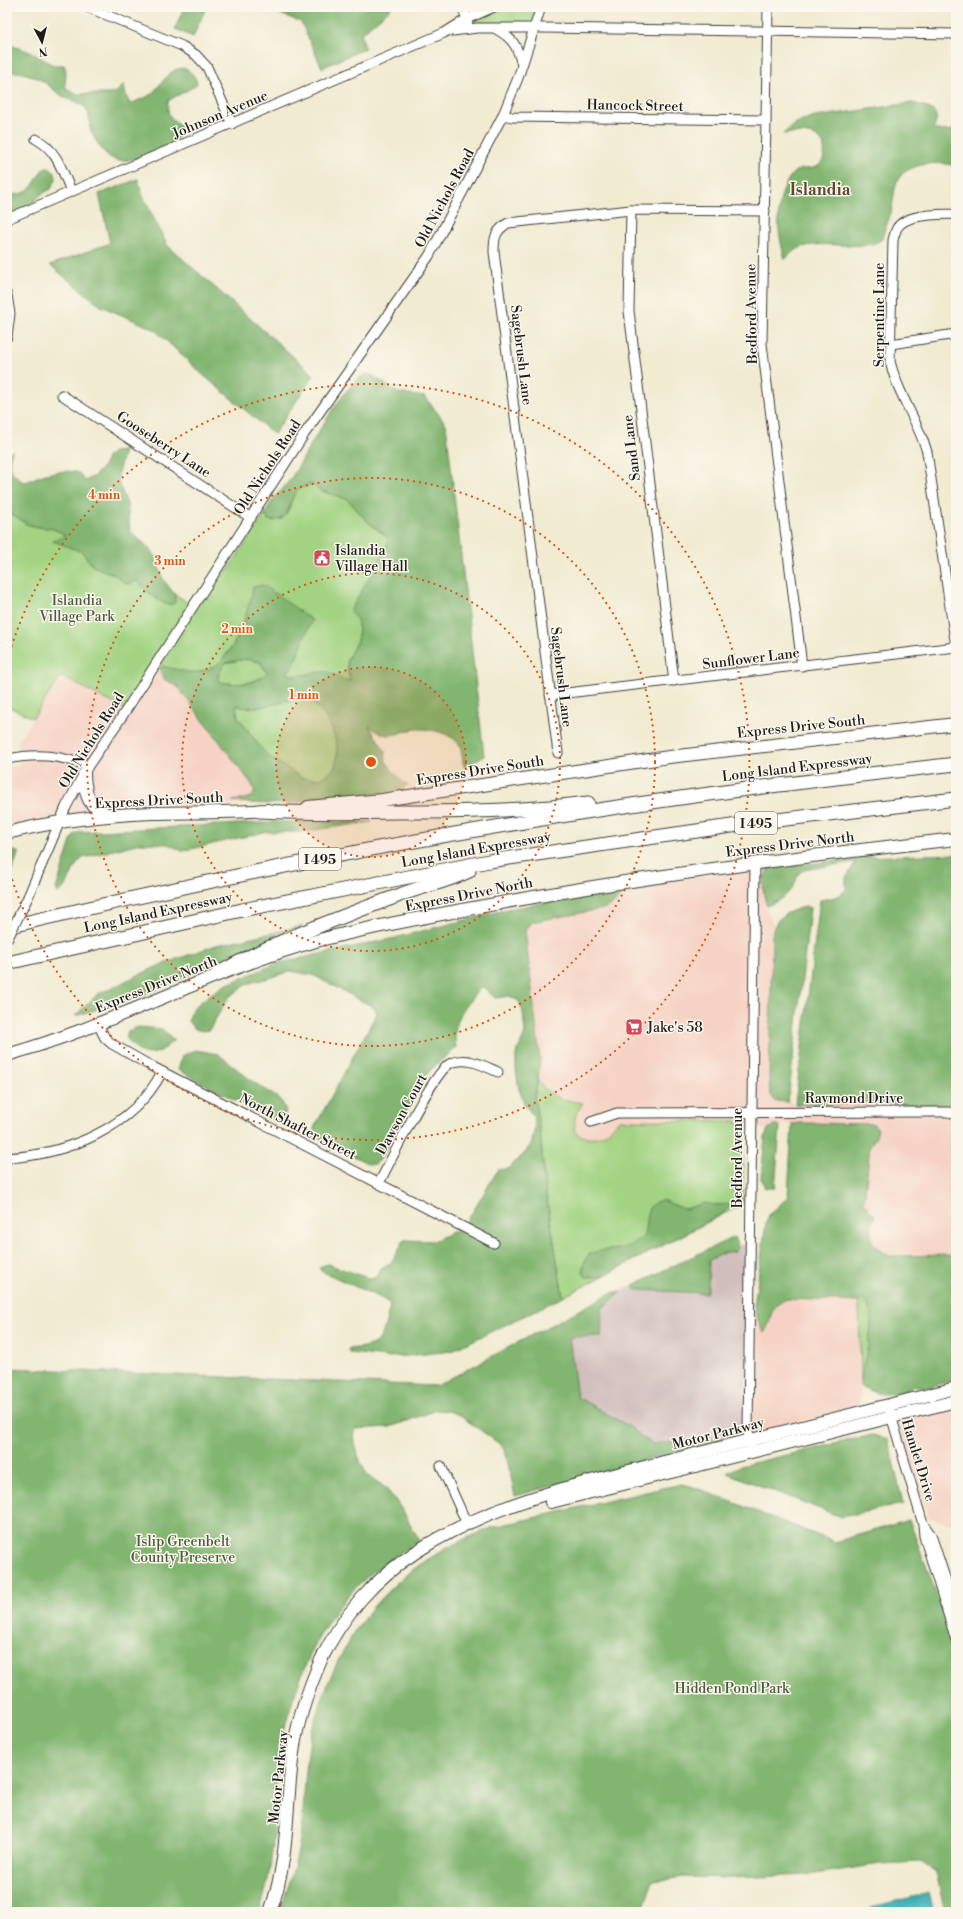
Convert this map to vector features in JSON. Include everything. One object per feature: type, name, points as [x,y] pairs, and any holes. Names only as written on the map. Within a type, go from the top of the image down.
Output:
[{"type":"highway","name":"Long Island Expressway","points":[[7,927],[277,867],[475,830],[635,805],[789,784],[956,764]]},
{"type":"highway","name":"Long Island Expressway","points":[[7,962],[242,910],[489,862],[752,823],[956,799]]},
{"type":"highway","points":[[259,811],[296,813],[518,810],[602,801],[635,805]]},
{"type":"highway","points":[[217,974],[253,954],[401,894],[458,876],[489,862]]},
{"type":"main road","name":"Express Drive South","points":[[7,833],[59,823],[114,816],[150,813],[259,811],[382,800],[669,757],[956,724]]},
{"type":"main road","points":[[86,770],[86,792],[91,804],[99,811],[114,816]]},
{"type":"main road","name":"Express Drive North","points":[[7,1055],[50,1042],[98,1024],[217,974],[315,942],[372,928],[558,892],[755,863],[956,839]]},
{"type":"main road","name":"Motor Parkway","points":[[270,1912],[279,1882],[285,1851],[295,1739],[308,1694],[328,1647],[358,1603],[386,1574],[417,1551],[467,1524],[516,1504],[601,1479],[750,1446],[890,1411],[956,1388]]},
{"type":"main road","name":"Motor Parkway","points":[[890,1411],[956,1401]]},
{"type":"street","points":[[87,7],[182,46],[196,55],[207,67],[232,124]]},
{"type":"street","points":[[463,7],[468,24],[495,28],[768,30],[956,34]]},
{"type":"street","name":"Johnson Avenue","points":[[7,219],[468,24],[494,7]]},
{"type":"street","name":"Old Nichols Road","points":[[7,940],[28,897],[59,823],[86,770],[316,417],[426,261],[503,115],[522,66],[542,7]]},
{"type":"street","name":"Bedford Avenue","points":[[768,7],[762,344],[802,666]]},
{"type":"street","points":[[495,28],[507,35],[514,43],[522,66]]},
{"type":"street","name":"Hancock Street","points":[[503,115],[512,117],[766,120]]},
{"type":"street","points":[[36,139],[48,146],[54,152],[71,191]]},
{"type":"street","name":"Sagebrush Lane","points":[[558,753],[494,252],[494,236],[500,228],[508,223],[631,210],[765,211]]},
{"type":"street","name":"Sand Lane","points":[[631,210],[629,311],[674,681]]},
{"type":"street","name":"Serpentine Lane","points":[[956,214],[914,217],[897,228],[893,240],[890,344],[890,361],[893,374],[922,438],[926,452],[956,647]]},
{"type":"street","points":[[7,296],[10,314],[7,337]]},
{"type":"street","points":[[890,344],[956,334]]},
{"type":"street","name":"Gooseberry Lane","points":[[62,395],[251,518]]},
{"type":"street","name":"Sunflower Lane","points":[[550,695],[956,647]]},
{"type":"street","points":[[7,759],[32,755],[54,756],[86,770]]},
{"type":"street","name":"Bedford Avenue","points":[[750,1446],[751,1112],[755,863]]},
{"type":"street","name":"North Shafter Street","points":[[98,1024],[106,1038],[112,1044],[162,1072],[494,1243]]},
{"type":"street","name":"Dawson Court","points":[[379,1183],[431,1086],[442,1070],[451,1063],[463,1061],[478,1064],[498,1072]]},
{"type":"street","points":[[7,1158],[50,1152],[78,1144],[95,1136],[134,1110],[154,1086],[162,1072]]},
{"type":"street","name":"Raymond Drive","points":[[591,1122],[617,1113],[949,1112],[956,1116]]},
{"type":"street","name":"Hamlet Drive","points":[[890,1411],[923,1524],[924,1536],[956,1640]]},
{"type":"street","points":[[441,1466],[467,1524]]},
{"type":"street","name":"Hamlet Drive","points":[[923,1524],[931,1535],[956,1611]]},
{"type":"shaded area","points":[[159,663],[193,684],[174,683],[266,803],[117,811],[7,826],[7,767],[19,765],[18,742],[61,676],[128,711]]},
{"type":"shaded area","points":[[770,865],[763,880],[763,896],[773,925],[770,1093],[775,1101],[795,1104],[956,1105],[956,1255],[889,1256],[873,1245],[871,1226],[875,1215],[868,1209],[864,1202],[870,1146],[876,1137],[800,1123],[775,1126],[768,1129],[743,1129],[740,1123],[619,1120],[606,1134],[586,1138],[577,1134],[574,1127],[574,1118],[582,1104],[564,1100],[550,1094],[538,1081],[540,1059],[525,930],[531,922],[603,909],[614,904],[620,897],[623,889]]},
{"type":"shaded area","points":[[748,1244],[746,1435],[652,1444],[630,1427],[577,1397],[569,1337],[601,1336],[602,1308],[620,1292],[613,1292],[633,1285],[636,1290],[706,1293],[708,1289],[709,1260],[725,1253],[735,1252],[738,1248],[737,1245]]},
{"type":"shaded area","points":[[787,1299],[859,1302],[861,1386],[859,1406],[746,1435],[754,1306],[758,1320],[767,1328],[770,1312],[777,1303]]},
{"type":"shaded area","points":[[956,1406],[956,1526],[928,1517],[897,1421]]},
{"type":"green space","points":[[184,7],[212,7],[205,10],[193,37],[175,29]]},
{"type":"green space","points":[[262,7],[392,7],[361,34],[365,48],[322,68],[301,22]]},
{"type":"green space","points":[[496,7],[541,7],[534,28],[469,27],[467,20]]},
{"type":"green space","points":[[7,38],[12,46],[31,52],[53,65],[64,65],[66,71],[66,88],[77,94],[109,94],[117,92],[124,84],[126,96],[130,104],[150,95],[173,71],[183,68],[189,71],[196,80],[197,84],[168,101],[169,114],[171,118],[178,123],[181,130],[179,136],[172,143],[152,154],[130,160],[113,159],[105,153],[96,141],[90,128],[88,112],[82,105],[64,97],[47,84],[33,76],[18,72],[7,72]]},
{"type":"green space","points":[[912,103],[932,110],[936,118],[936,123],[933,129],[942,131],[956,130],[956,167],[936,163],[914,167],[902,174],[895,187],[891,213],[882,239],[874,243],[864,245],[814,245],[803,247],[794,251],[785,259],[778,220],[780,201],[783,191],[793,173],[799,170],[816,167],[821,163],[824,156],[824,148],[819,138],[814,135],[802,133],[783,134],[796,123],[815,117]]},
{"type":"green space","points":[[49,168],[55,173],[56,179],[51,189],[43,193],[29,207],[7,217],[7,195],[15,195],[26,192],[33,185],[43,169]]},
{"type":"green space","points":[[138,179],[142,194],[167,245],[314,375],[274,434],[203,375],[154,329],[101,306],[50,265],[110,243],[99,194]]},
{"type":"green space","points":[[366,374],[372,375],[398,393],[425,397],[446,424],[484,756],[464,767],[460,745],[457,741],[441,732],[414,729],[393,735],[386,735],[369,726],[385,751],[386,761],[403,782],[408,785],[391,792],[328,796],[281,804],[232,801],[249,798],[254,795],[254,789],[251,783],[177,686],[164,679],[159,667],[198,672],[208,670],[216,665],[224,658],[235,642],[243,623],[253,587],[263,585],[312,620],[295,661],[287,674],[301,675],[326,672],[350,681],[347,660],[357,641],[359,630],[357,620],[350,611],[389,541],[386,536],[367,521],[347,499],[321,491],[312,484],[298,490],[294,495],[288,511],[281,519],[275,521],[268,520],[265,514],[274,498],[290,480],[326,419],[347,390],[357,380]],"holes":[[[245,659],[260,662],[267,672],[252,682],[239,684],[220,682],[218,676],[225,663]],[[301,697],[310,700],[318,707],[325,716],[335,738],[337,760],[333,769],[321,779],[302,778],[272,759],[260,747],[238,717],[236,705],[250,708]]]},
{"type":"green space","points":[[13,450],[9,465],[12,471],[23,482],[46,474],[67,471],[72,471],[81,475],[84,481],[93,477],[103,467],[108,456],[113,452],[124,451],[118,473],[119,484],[127,504],[130,531],[150,549],[155,556],[163,579],[175,595],[175,603],[163,603],[146,590],[138,581],[127,584],[114,574],[94,567],[82,552],[53,541],[65,536],[61,533],[53,529],[29,525],[7,513],[7,454]]},
{"type":"green space","name":"Islandia Village Park","points":[[7,471],[193,607],[220,566],[227,571],[265,514],[266,517],[281,520],[288,511],[294,494],[298,489],[312,484],[321,491],[347,499],[367,521],[386,536],[389,541],[357,620],[359,633],[357,641],[347,662],[350,681],[324,673],[298,676],[287,674],[312,620],[264,603],[203,686],[193,684],[159,663],[128,711],[61,676],[33,718],[7,706]]},
{"type":"green space","points":[[245,659],[260,662],[267,672],[252,682],[232,684],[220,682],[218,676],[225,663]]},
{"type":"green space","points":[[301,697],[310,700],[318,707],[325,716],[335,738],[337,760],[333,769],[321,779],[302,778],[272,759],[260,747],[238,717],[235,704],[241,706],[258,707]]},
{"type":"green space","points":[[277,822],[372,822],[300,832],[265,832],[182,851],[168,844],[140,843],[83,858],[76,866],[63,889],[58,893],[56,889],[71,841],[75,834],[79,832]]},
{"type":"green space","points":[[7,850],[19,852],[7,883]]},
{"type":"green space","points":[[956,854],[956,1105],[795,1104],[820,900],[836,897],[846,890],[846,878],[856,862],[804,870],[798,874],[796,882],[787,894],[767,906],[763,885],[770,865],[793,866],[862,857]]},
{"type":"green space","points":[[623,889],[616,902],[603,909],[531,922],[525,930],[540,1059],[538,1081],[534,1097],[540,1130],[545,1188],[563,1297],[451,1351],[386,1357],[350,1353],[348,1349],[369,1346],[380,1339],[390,1306],[389,1303],[321,1271],[319,1267],[327,1264],[371,1279],[378,1276],[381,1268],[391,1263],[404,1240],[434,1241],[464,1226],[498,1170],[509,1168],[524,1154],[532,1143],[535,1127],[533,1115],[525,1105],[519,1089],[516,1070],[516,1054],[525,1034],[523,1012],[519,1001],[509,996],[495,998],[482,986],[465,1007],[458,1021],[455,1037],[456,1047],[427,1074],[379,1161],[375,1164],[369,1164],[315,1136],[314,1128],[377,1013],[375,1008],[313,975],[290,971],[249,983],[229,997],[209,1030],[197,1030],[190,1024],[188,1021],[193,1008],[225,985],[278,963],[395,938],[508,909]]},
{"type":"green space","points":[[805,906],[810,908],[788,1102],[775,1101],[770,1093],[769,1083],[772,935],[779,919],[788,913]]},
{"type":"green space","points":[[303,926],[135,998],[75,1016],[98,994],[158,966],[216,945]]},
{"type":"green space","points":[[138,1027],[162,1029],[174,1040],[163,1050],[146,1054],[134,1048],[126,1037],[128,1031]]},
{"type":"green space","points":[[195,1050],[218,1054],[252,1081],[281,1100],[286,1111],[281,1124],[178,1070],[182,1056]]},
{"type":"green space","points":[[538,1081],[553,1095],[569,1101],[583,1103],[576,1114],[575,1130],[577,1134],[584,1136],[601,1136],[610,1130],[619,1120],[735,1121],[740,1123],[743,1129],[743,1204],[563,1297],[545,1188],[540,1130],[534,1097]]},
{"type":"green space","points":[[792,1124],[874,1124],[878,1129],[876,1137],[870,1146],[864,1201],[868,1209],[875,1215],[871,1226],[873,1245],[889,1256],[956,1255],[956,1379],[931,1387],[914,1386],[902,1392],[888,1394],[881,1394],[861,1386],[861,1377],[871,1327],[871,1315],[868,1306],[862,1299],[859,1302],[787,1299],[780,1302],[773,1310],[764,1333],[754,1306],[766,1223],[769,1215],[788,1197]]},
{"type":"green space","points":[[774,1126],[780,1126],[775,1188],[765,1188],[761,1178],[765,1137],[768,1129]]},
{"type":"green space","points":[[662,1200],[684,1209],[706,1203],[712,1205],[732,1204],[722,1214],[611,1272],[599,1277],[586,1277],[583,1272],[584,1263],[590,1254],[623,1248],[637,1242],[644,1235],[647,1214],[651,1206]]},
{"type":"green space","points":[[734,1237],[738,1248],[735,1252],[725,1253],[709,1260],[708,1289],[706,1293],[636,1290],[633,1285]]},
{"type":"green space","name":"Islip Greenbelt County Preserve","points":[[613,1292],[621,1292],[602,1308],[601,1336],[569,1337],[577,1397],[630,1427],[652,1444],[736,1436],[515,1496],[505,1450],[497,1442],[459,1415],[448,1411],[437,1410],[390,1427],[355,1429],[354,1434],[356,1448],[364,1469],[371,1478],[384,1487],[393,1497],[420,1541],[390,1559],[353,1590],[328,1622],[309,1657],[291,1706],[282,1741],[278,1768],[271,1859],[259,1912],[7,1912],[7,1368],[436,1386]]},
{"type":"green space","points":[[862,1299],[867,1302],[870,1311],[871,1330],[861,1380],[859,1302]]},
{"type":"green space","points":[[872,1435],[888,1439],[903,1504],[841,1517],[727,1473],[740,1466]]},
{"type":"green space","name":"Hidden Pond Park","points":[[681,1484],[691,1486],[835,1542],[909,1520],[949,1628],[956,1657],[956,1912],[945,1912],[936,1872],[921,1862],[880,1864],[809,1875],[731,1878],[684,1877],[653,1881],[643,1909],[644,1912],[280,1912],[298,1851],[302,1824],[306,1768],[314,1722],[338,1661],[353,1634],[370,1610],[390,1589],[412,1570],[437,1554],[494,1527]]},
{"type":"water","points":[[929,1893],[934,1912],[872,1912],[871,1907]]},
{"type":"place","name":"Islandia Village Hall","points":[[322,558]]},
{"type":"place","name":"Jake's 58","points":[[634,1027]]},
{"type":"district","name":"Islandia","points":[[820,189]]}]
